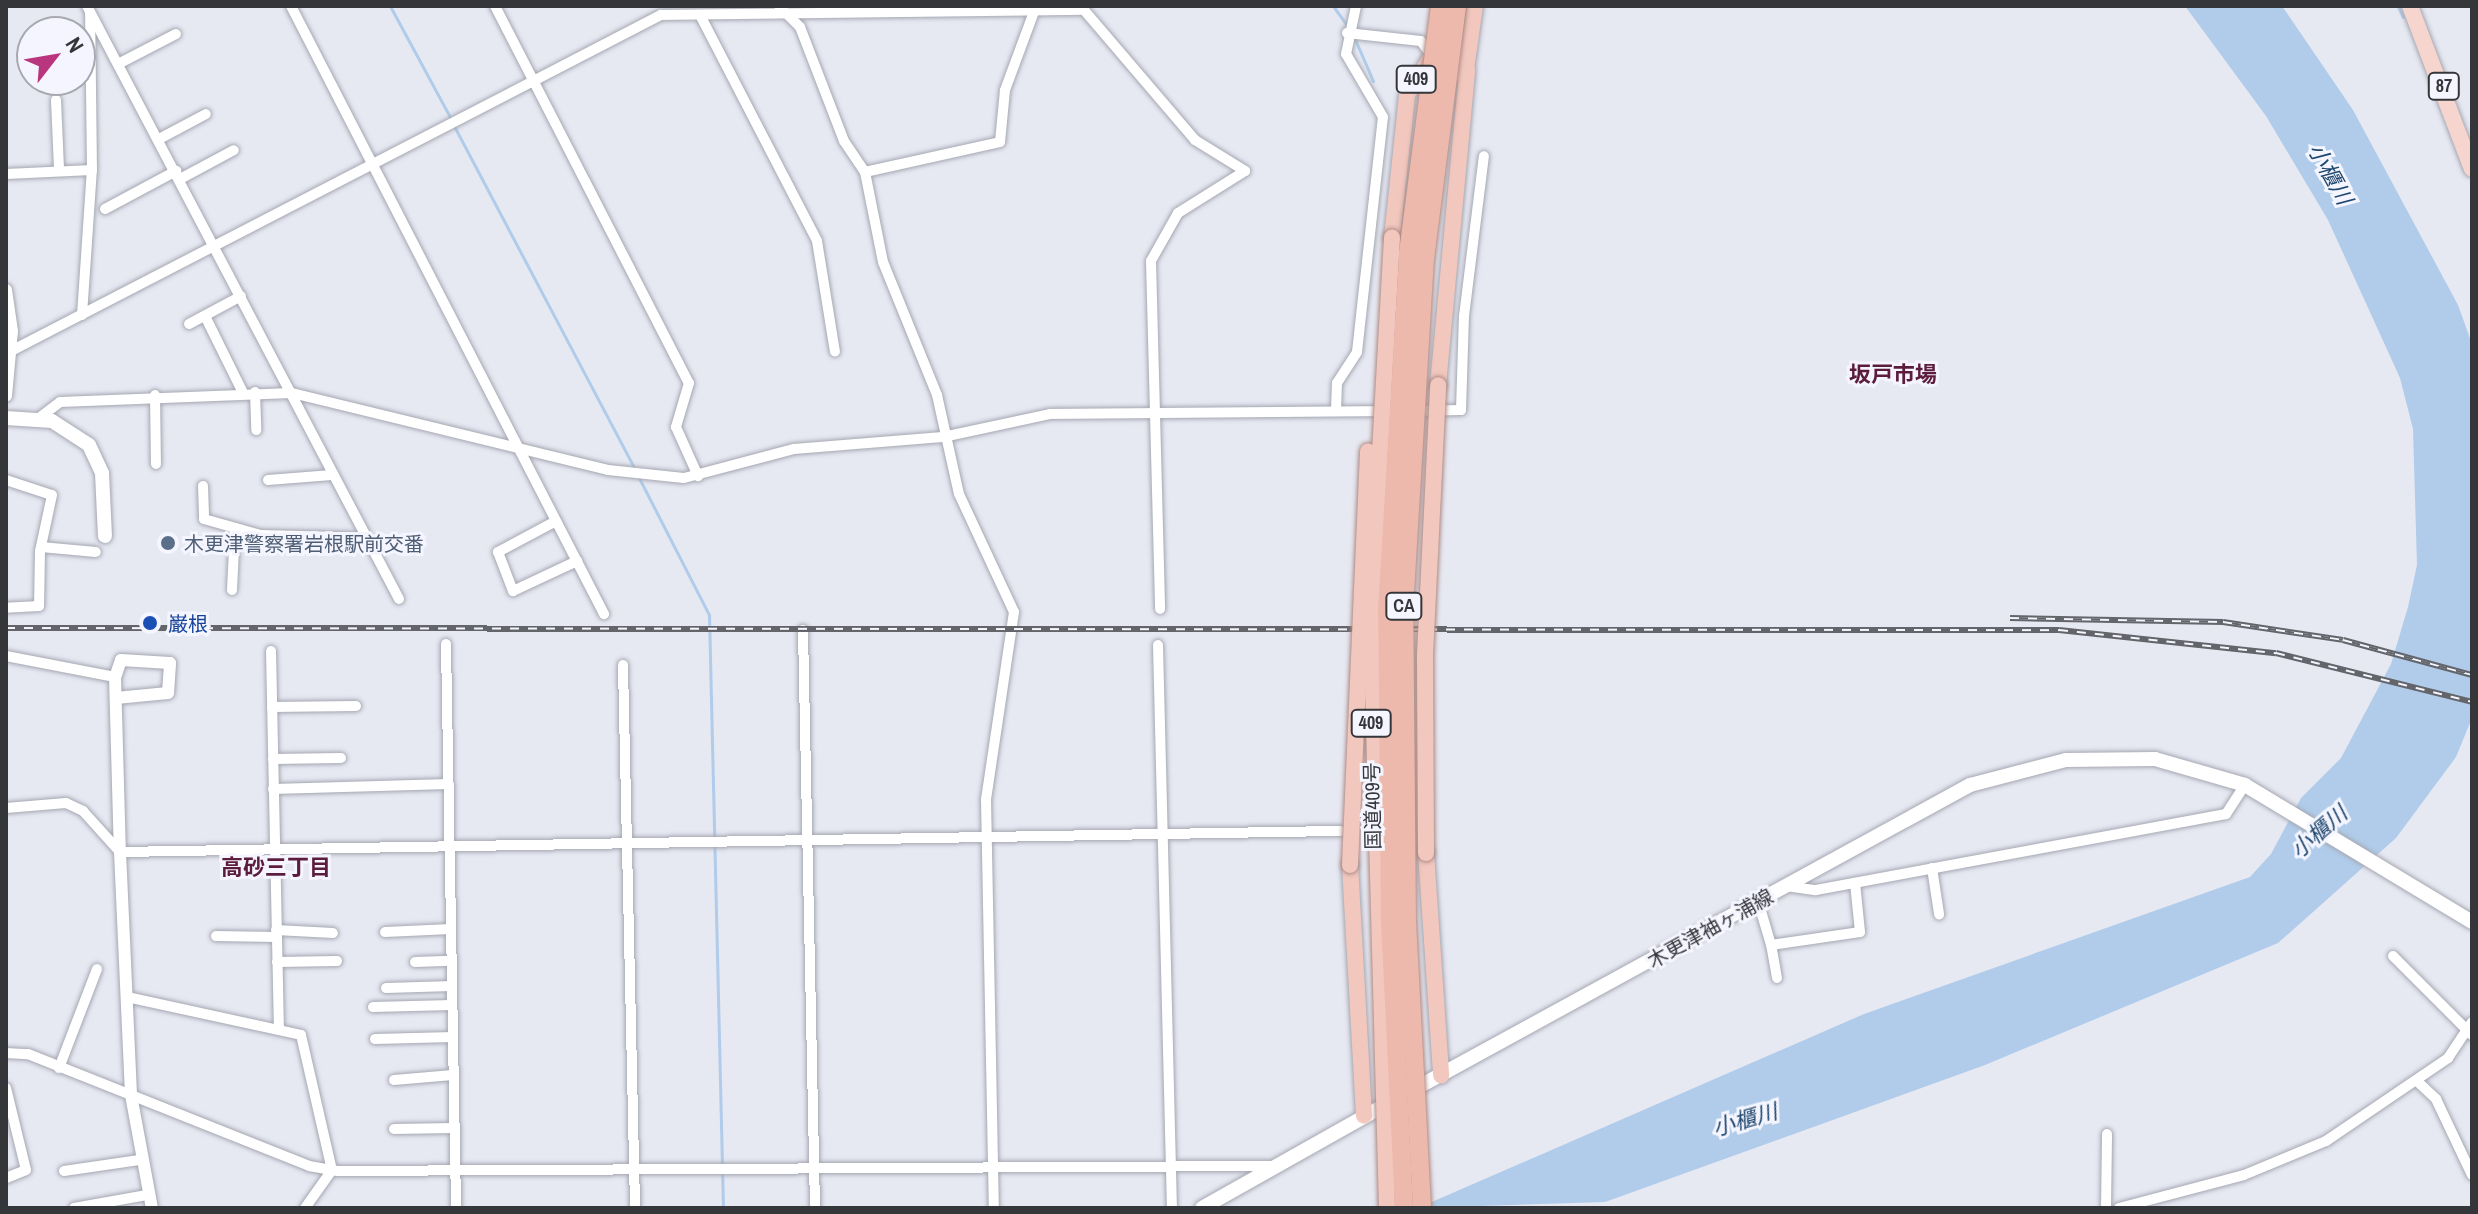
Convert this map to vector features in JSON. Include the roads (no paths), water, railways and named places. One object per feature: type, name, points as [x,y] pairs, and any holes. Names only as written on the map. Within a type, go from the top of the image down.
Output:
[{"type":"highway","name":"CA","points":[[1404,1208],[1390,926],[1388,596],[1408,253],[1440,6]]},
{"type":"highway","name":"CA","points":[[1422,1208],[1407,925],[1404,610],[1425,259],[1457,6]]},
{"type":"highway","name":"国道409号","points":[[1387,1208],[1371,753],[1381,379],[1407,95],[1468,6]]},
{"type":"highway","name":"国道409号","points":[[1400,165],[1409,132],[1452,95],[1467,70],[1475,6]]},
{"type":"highway","points":[[1441,1075],[1426,853],[1425,655],[1438,385],[1467,70]]},
{"type":"highway","points":[[1364,1116],[1350,865],[1365,471],[1381,379]]},
{"type":"main road","name":"87","points":[[2410,6],[2468,149],[2472,169]]},
{"type":"main road","points":[[6,418],[39,418],[76,433],[97,460],[105,536]]},
{"type":"main road","name":"木更津袖ヶ浦線","points":[[1202,1208],[1364,1116],[1995,775],[2119,756],[2245,785],[2472,922]]},
{"type":"street","points":[[291,6],[604,614]]},
{"type":"street","points":[[495,6],[689,383],[676,427],[698,476]]},
{"type":"street","points":[[779,6],[789,14],[865,172],[883,262],[937,395],[943,437],[959,494],[1014,612],[986,836],[994,1208]]},
{"type":"street","points":[[1336,411],[1337,383],[1357,352],[1383,117],[1346,54],[1347,33],[1356,6]]},
{"type":"street","points":[[865,172],[1000,142],[1005,90],[1036,7]]},
{"type":"street","points":[[11,351],[651,19],[700,15],[1076,8],[1094,17],[1195,140],[1226,153],[1245,171],[1178,213],[1155,250],[1160,609]]},
{"type":"street","points":[[89,9],[399,599]]},
{"type":"street","points":[[82,315],[92,170],[89,9]]},
{"type":"street","points":[[700,15],[817,241],[835,352]]},
{"type":"street","points":[[1347,33],[1421,41],[1431,56]]},
{"type":"street","points":[[120,63],[176,34]]},
{"type":"street","points":[[56,100],[59,170]]},
{"type":"street","points":[[159,139],[206,114]]},
{"type":"street","points":[[105,209],[234,150]]},
{"type":"street","points":[[39,418],[60,402],[242,391],[292,393],[608,470],[698,476],[794,449],[943,437],[1050,414],[1461,410],[1464,316],[1484,156]]},
{"type":"street","points":[[6,174],[92,170]]},
{"type":"street","points":[[6,290],[11,351],[6,396]]},
{"type":"street","points":[[189,324],[241,296]]},
{"type":"street","points":[[205,316],[242,391]]},
{"type":"street","points":[[255,392],[256,430]]},
{"type":"street","points":[[155,395],[156,464]]},
{"type":"street","points":[[268,480],[332,475]]},
{"type":"street","points":[[6,480],[52,495],[41,547],[39,606],[6,608]]},
{"type":"street","points":[[203,486],[204,519],[235,528],[365,538]]},
{"type":"street","points":[[556,521],[498,552],[507,580],[520,590],[577,561]]},
{"type":"street","points":[[232,590],[235,528]]},
{"type":"street","points":[[41,547],[96,552]]},
{"type":"street","points":[[803,630],[815,1208]]},
{"type":"street","points":[[446,644],[456,1208]]},
{"type":"street","points":[[1158,645],[1172,1208]]},
{"type":"street","points":[[271,651],[279,1029]]},
{"type":"street","points":[[6,656],[115,677]]},
{"type":"street","points":[[116,698],[168,693],[170,663],[121,660],[115,677],[131,1095],[139,1160],[152,1208]]},
{"type":"street","points":[[623,665],[635,1208]]},
{"type":"street","points":[[272,707],[356,706]]},
{"type":"street","points":[[273,759],[341,758]]},
{"type":"street","points":[[273,789],[449,784]]},
{"type":"street","points":[[1786,886],[1855,883],[2226,814],[2245,785]]},
{"type":"street","points":[[6,808],[66,803],[120,852],[1161,831],[1341,831]]},
{"type":"street","points":[[1932,868],[1939,914]]},
{"type":"street","points":[[1771,945],[1860,932],[1855,883]]},
{"type":"street","points":[[1758,901],[1777,978]]},
{"type":"street","points":[[385,932],[451,929]]},
{"type":"street","points":[[216,936],[333,933]]},
{"type":"street","points":[[2119,1208],[2244,1175],[2326,1141],[2418,1082],[2471,1030],[2393,956]]},
{"type":"street","points":[[277,962],[337,961]]},
{"type":"street","points":[[415,962],[451,961]]},
{"type":"street","points":[[59,1068],[97,969]]},
{"type":"street","points":[[386,988],[452,986]]},
{"type":"street","points":[[127,997],[301,1035],[332,1170],[305,1208]]},
{"type":"street","points":[[373,1007],[452,1005]]},
{"type":"street","points":[[375,1039],[453,1037]]},
{"type":"street","points":[[6,1053],[59,1068],[332,1170],[455,1175],[1173,1164],[1277,1166]]},
{"type":"street","points":[[394,1080],[453,1075]]},
{"type":"street","points":[[2418,1082],[2436,1099],[2472,1175]]},
{"type":"street","points":[[6,1088],[26,1170],[6,1178]]},
{"type":"street","points":[[394,1129],[454,1128]]},
{"type":"street","points":[[6,1135],[17,1131]]},
{"type":"street","points":[[2106,1208],[2107,1134]]},
{"type":"street","points":[[64,1171],[139,1160]]},
{"type":"street","points":[[74,1208],[147,1195]]},
{"type":"water","name":"小櫃川","points":[[2185,6],[2282,6],[2353,110],[2458,305],[2472,344],[2472,718],[2456,757],[2396,838],[2278,943],[1985,1065],[1605,1202],[1418,1208],[1864,1014],[2250,877],[2271,854],[2301,798],[2341,758],[2391,664],[2408,607],[2417,565],[2413,429],[2400,378],[2328,220],[2266,116]]},
{"type":"waterway","points":[[390,6],[451,119]]},
{"type":"waterway","points":[[1333,6],[1348,27]]},
{"type":"waterway","points":[[2398,6],[2403,17]]},
{"type":"waterway","points":[[1354,37],[1373,81]]},
{"type":"waterway","points":[[454,126],[635,470]]},
{"type":"waterway","points":[[638,476],[709,615],[723,1208]]},
{"type":"railway","points":[[2010,618],[2223,622],[2343,640],[2472,675]]},
{"type":"railway","points":[[6,628],[2059,630],[2276,653],[2472,702]]},
{"type":"place","name":"木更津警察署岩根駅前交番","points":[[168,543]]},
{"type":"place","name":"巌根","points":[[150,623]]},
{"type":"district","name":"坂戸市場","points":[[1893,375]]},
{"type":"district","name":"高砂三丁目","points":[[276,868]]}]
